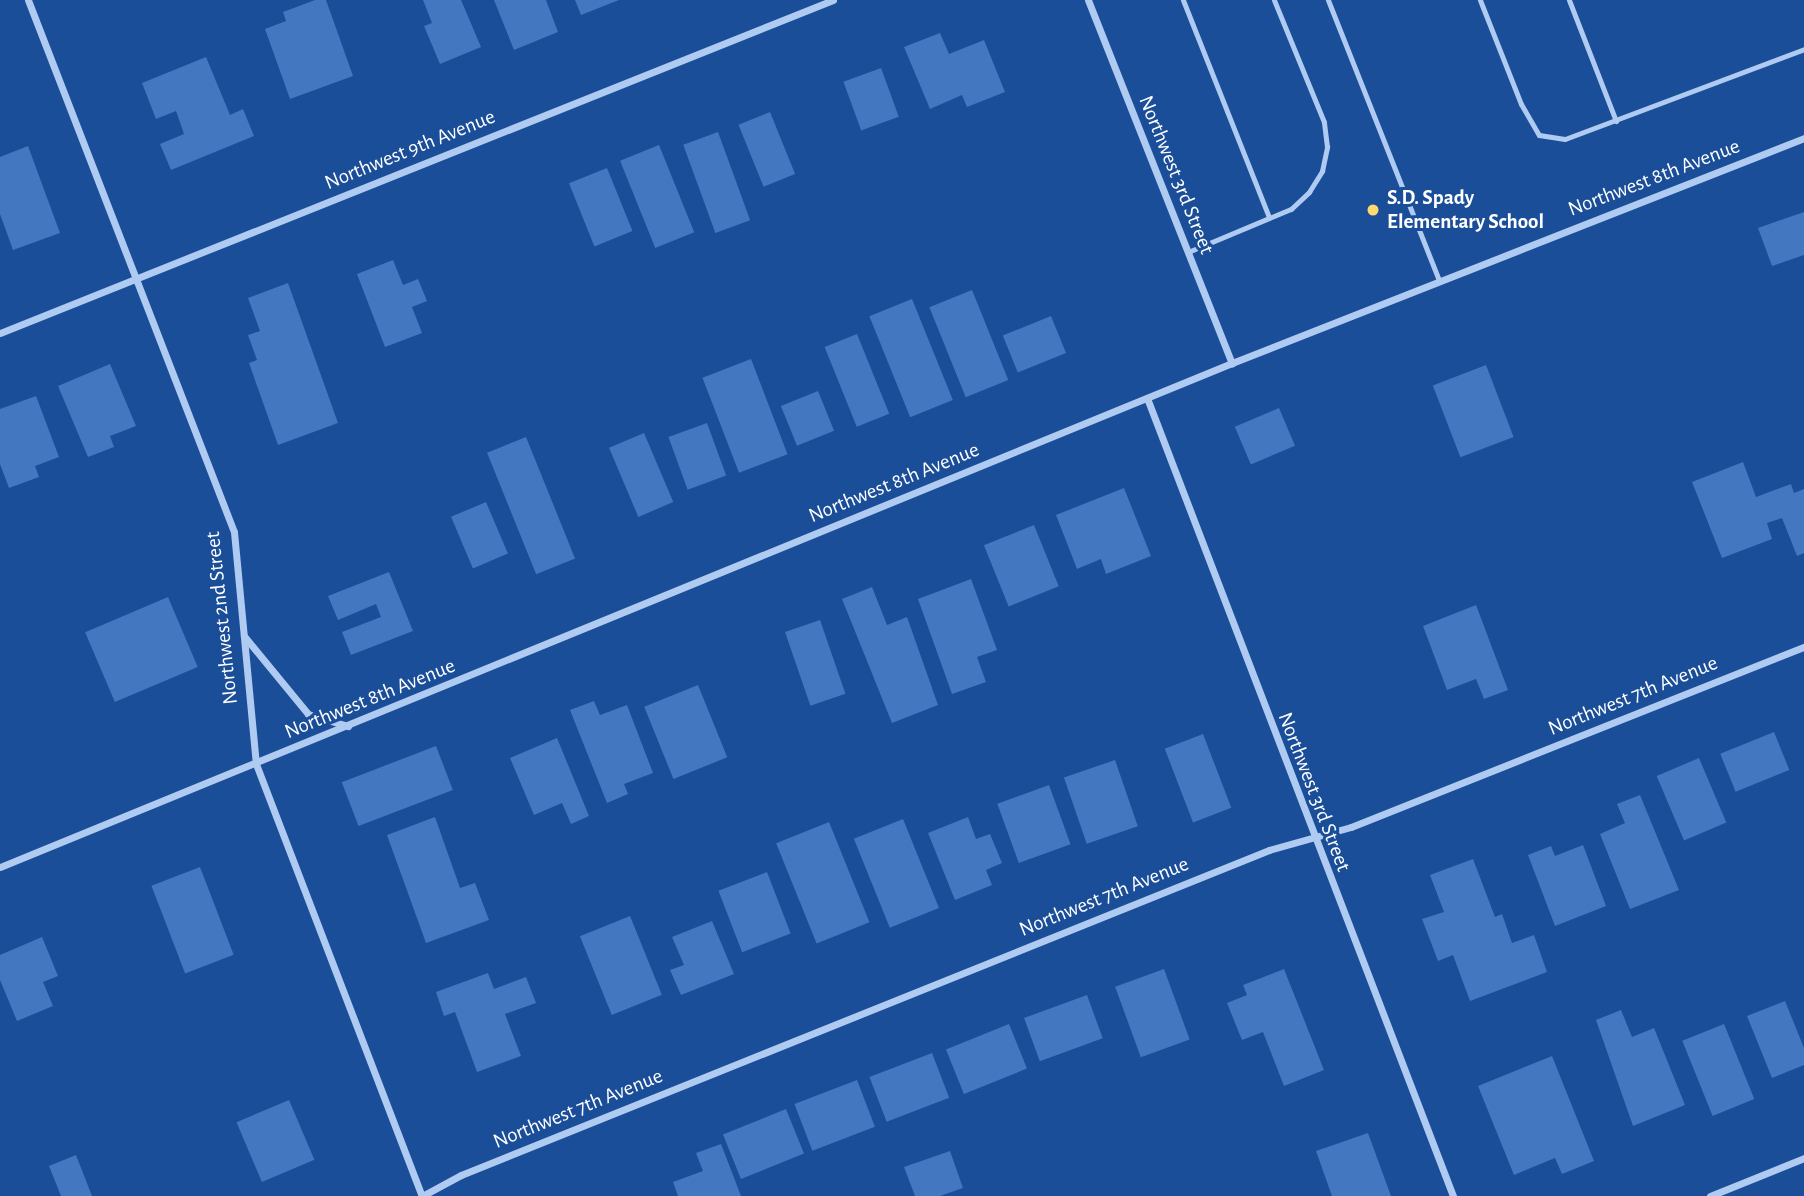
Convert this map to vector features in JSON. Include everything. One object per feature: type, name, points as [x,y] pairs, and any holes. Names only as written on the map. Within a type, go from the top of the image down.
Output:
[{"type":"street","name":"Northwest 2nd Street","points":[[28,0],[234,531],[256,764],[422,1196]]},
{"type":"street","name":"Northwest 9th Avenue","points":[[0,333],[833,0]]},
{"type":"street","name":"Northwest 3rd Street","points":[[1088,0],[1232,363]]},
{"type":"street","name":"Northwest 8th Avenue","points":[[0,867],[1232,363],[1804,138]]},
{"type":"street","name":"Northwest 3rd Street","points":[[1147,398],[1312,838],[1453,1196]]},
{"type":"street","points":[[243,634],[308,713],[348,726]]},
{"type":"street","name":"Northwest 7th Avenue","points":[[422,1196],[461,1175],[576,1128],[1269,850],[1351,827],[1804,647]]},
{"type":"street","points":[[1710,1196],[1804,1158]]},
{"type":"lane","points":[[1183,0],[1269,218]]},
{"type":"lane","points":[[1188,252],[1291,209],[1309,192],[1322,171],[1327,147],[1324,122],[1274,0]]},
{"type":"lane","points":[[1328,0],[1439,281]]},
{"type":"lane","points":[[1480,0],[1521,104],[1539,135],[1565,139],[1804,49]]},
{"type":"lane","points":[[1569,0],[1616,121]]},
{"type":"building","points":[[315,0],[326,0],[353,76],[290,99],[265,29],[286,21],[283,12]]},
{"type":"building","points":[[423,0],[461,0],[481,47],[440,64],[424,26],[432,23]]},
{"type":"building","points":[[494,0],[546,0],[558,32],[514,50]]},
{"type":"building","points":[[575,0],[619,0],[581,15]]},
{"type":"building","points":[[940,33],[949,54],[984,40],[1005,92],[967,107],[962,95],[930,109],[904,47]]},
{"type":"building","points":[[206,57],[230,115],[243,109],[254,136],[171,170],[160,144],[184,134],[176,111],[156,119],[142,83]]},
{"type":"building","points":[[881,68],[899,117],[861,131],[843,82]]},
{"type":"building","points":[[770,112],[795,174],[764,187],[738,125]]},
{"type":"building","points":[[718,132],[750,220],[715,233],[683,145]]},
{"type":"building","points":[[659,145],[694,232],[655,248],[620,161]]},
{"type":"building","points":[[28,146],[60,233],[13,250],[0,214],[0,157]]},
{"type":"building","points":[[607,168],[632,231],[594,246],[569,183]]},
{"type":"building","points":[[1804,212],[1804,255],[1772,266],[1758,228]]},
{"type":"building","points":[[393,260],[403,285],[418,279],[427,301],[412,307],[422,333],[385,347],[357,274]]},
{"type":"building","points":[[288,283],[338,423],[278,445],[249,363],[257,360],[248,335],[260,331],[248,298]]},
{"type":"building","points":[[972,290],[1008,380],[966,397],[929,307]]},
{"type":"building","points":[[912,299],[953,400],[910,417],[869,316]]},
{"type":"building","points":[[1051,316],[1066,353],[1018,373],[1003,335]]},
{"type":"building","points":[[857,334],[889,414],[857,427],[825,347]]},
{"type":"building","points":[[751,359],[788,454],[739,473],[702,378]]},
{"type":"building","points":[[110,364],[136,426],[110,436],[114,447],[88,457],[58,386]]},
{"type":"building","points":[[1486,365],[1514,437],[1460,457],[1433,385]]},
{"type":"building","points":[[818,391],[834,431],[797,446],[781,406]]},
{"type":"building","points":[[36,396],[59,457],[35,466],[39,477],[9,488],[0,464],[0,409]]},
{"type":"building","points":[[1279,408],[1295,446],[1251,464],[1235,427]]},
{"type":"building","points":[[707,423],[726,476],[688,490],[668,437]]},
{"type":"building","points":[[644,433],[673,502],[638,517],[609,448]]},
{"type":"building","points":[[526,437],[575,558],[536,574],[487,453]]},
{"type":"building","points":[[1743,462],[1756,497],[1791,484],[1794,493],[1804,489],[1804,553],[1797,556],[1782,518],[1767,523],[1772,539],[1722,558],[1692,482]]},
{"type":"building","points":[[1124,488],[1151,556],[1106,574],[1101,559],[1077,569],[1056,515]]},
{"type":"building","points":[[486,502],[508,554],[473,568],[451,517]]},
{"type":"building","points":[[1034,525],[1059,586],[1009,606],[984,545]]},
{"type":"building","points":[[389,572],[413,631],[351,655],[342,632],[381,617],[376,604],[338,620],[328,596]]},
{"type":"building","points":[[971,579],[997,650],[977,657],[986,682],[952,694],[918,599]]},
{"type":"building","points":[[872,587],[887,625],[907,617],[938,705],[892,723],[842,599]]},
{"type":"building","points":[[168,597],[198,667],[115,702],[85,632]]},
{"type":"building","points":[[1476,605],[1508,690],[1484,699],[1476,679],[1447,690],[1423,626]]},
{"type":"building","points":[[820,620],[845,694],[810,706],[785,632]]},
{"type":"building","points":[[698,685],[727,757],[673,779],[644,707]]},
{"type":"building","points":[[594,701],[600,715],[627,705],[653,773],[624,784],[628,794],[607,803],[570,710]]},
{"type":"building","points":[[1774,732],[1789,770],[1736,792],[1720,754]]},
{"type":"building","points":[[1203,734],[1231,808],[1193,822],[1165,749]]},
{"type":"building","points":[[557,738],[589,816],[571,824],[562,803],[534,815],[510,758]]},
{"type":"building","points":[[436,746],[453,790],[359,826],[342,782]]},
{"type":"building","points":[[1699,758],[1726,822],[1684,840],[1657,776]]},
{"type":"building","points":[[1115,760],[1138,826],[1087,844],[1064,778]]},
{"type":"building","points":[[1049,785],[1071,844],[1019,863],[997,804]]},
{"type":"building","points":[[1640,795],[1679,890],[1630,909],[1600,834],[1625,823],[1617,804]]},
{"type":"building","points":[[435,817],[460,888],[475,883],[489,920],[426,943],[387,835]]},
{"type":"building","points":[[968,817],[976,839],[990,834],[1002,863],[986,870],[992,885],[955,900],[928,833]]},
{"type":"building","points":[[903,819],[939,908],[890,928],[854,839]]},
{"type":"building","points":[[829,822],[869,922],[817,943],[776,843]]},
{"type":"building","points":[[1583,845],[1606,906],[1555,926],[1528,855],[1551,846],[1555,856]]},
{"type":"building","points":[[1473,859],[1495,917],[1502,914],[1512,943],[1534,935],[1547,972],[1470,1001],[1453,955],[1438,961],[1422,919],[1444,912],[1430,875]]},
{"type":"building","points":[[200,867],[234,955],[185,973],[151,886]]},
{"type":"building","points":[[767,872],[791,934],[742,952],[718,891]]},
{"type":"building","points":[[630,916],[662,995],[612,1015],[580,936]]},
{"type":"building","points":[[712,921],[734,974],[681,995],[670,970],[684,965],[672,937]]},
{"type":"building","points":[[42,937],[58,976],[43,982],[53,1006],[17,1021],[0,980],[0,955]]},
{"type":"building","points":[[1164,969],[1190,1039],[1141,1057],[1115,987]]},
{"type":"building","points":[[1284,969],[1324,1070],[1284,1086],[1263,1032],[1242,1040],[1227,1003],[1247,995],[1243,985]]},
{"type":"building","points":[[488,973],[494,989],[526,977],[536,1003],[505,1014],[521,1056],[477,1072],[455,1012],[444,1016],[436,992]]},
{"type":"building","points":[[1087,995],[1103,1038],[1040,1061],[1024,1018]]},
{"type":"building","points":[[1785,1001],[1804,1048],[1804,1065],[1772,1078],[1747,1016]]},
{"type":"building","points":[[1621,1010],[1632,1037],[1654,1028],[1685,1105],[1633,1126],[1596,1020]]},
{"type":"building","points":[[1009,1024],[1027,1069],[964,1094],[946,1049]]},
{"type":"building","points":[[1724,1024],[1754,1099],[1713,1116],[1682,1041]]},
{"type":"building","points":[[932,1053],[949,1098],[887,1122],[869,1077]]},
{"type":"building","points":[[1552,1056],[1594,1161],[1562,1174],[1555,1158],[1514,1175],[1478,1086]]},
{"type":"building","points":[[857,1080],[875,1127],[812,1151],[794,1104]]},
{"type":"building","points":[[289,1100],[314,1160],[262,1182],[237,1122]]},
{"type":"building","points":[[786,1109],[804,1154],[741,1179],[723,1134]]},
{"type":"building","points":[[1368,1133],[1391,1196],[1332,1196],[1316,1151]]},
{"type":"building","points":[[721,1144],[741,1196],[678,1196],[673,1182],[703,1171],[696,1153]]},
{"type":"building","points":[[950,1151],[963,1188],[940,1196],[915,1196],[904,1167]]},
{"type":"building","points":[[76,1155],[92,1196],[61,1196],[49,1166]]},
{"type":"place","name":"S.D. Spady Elementary School","points":[[1373,210]]}]
